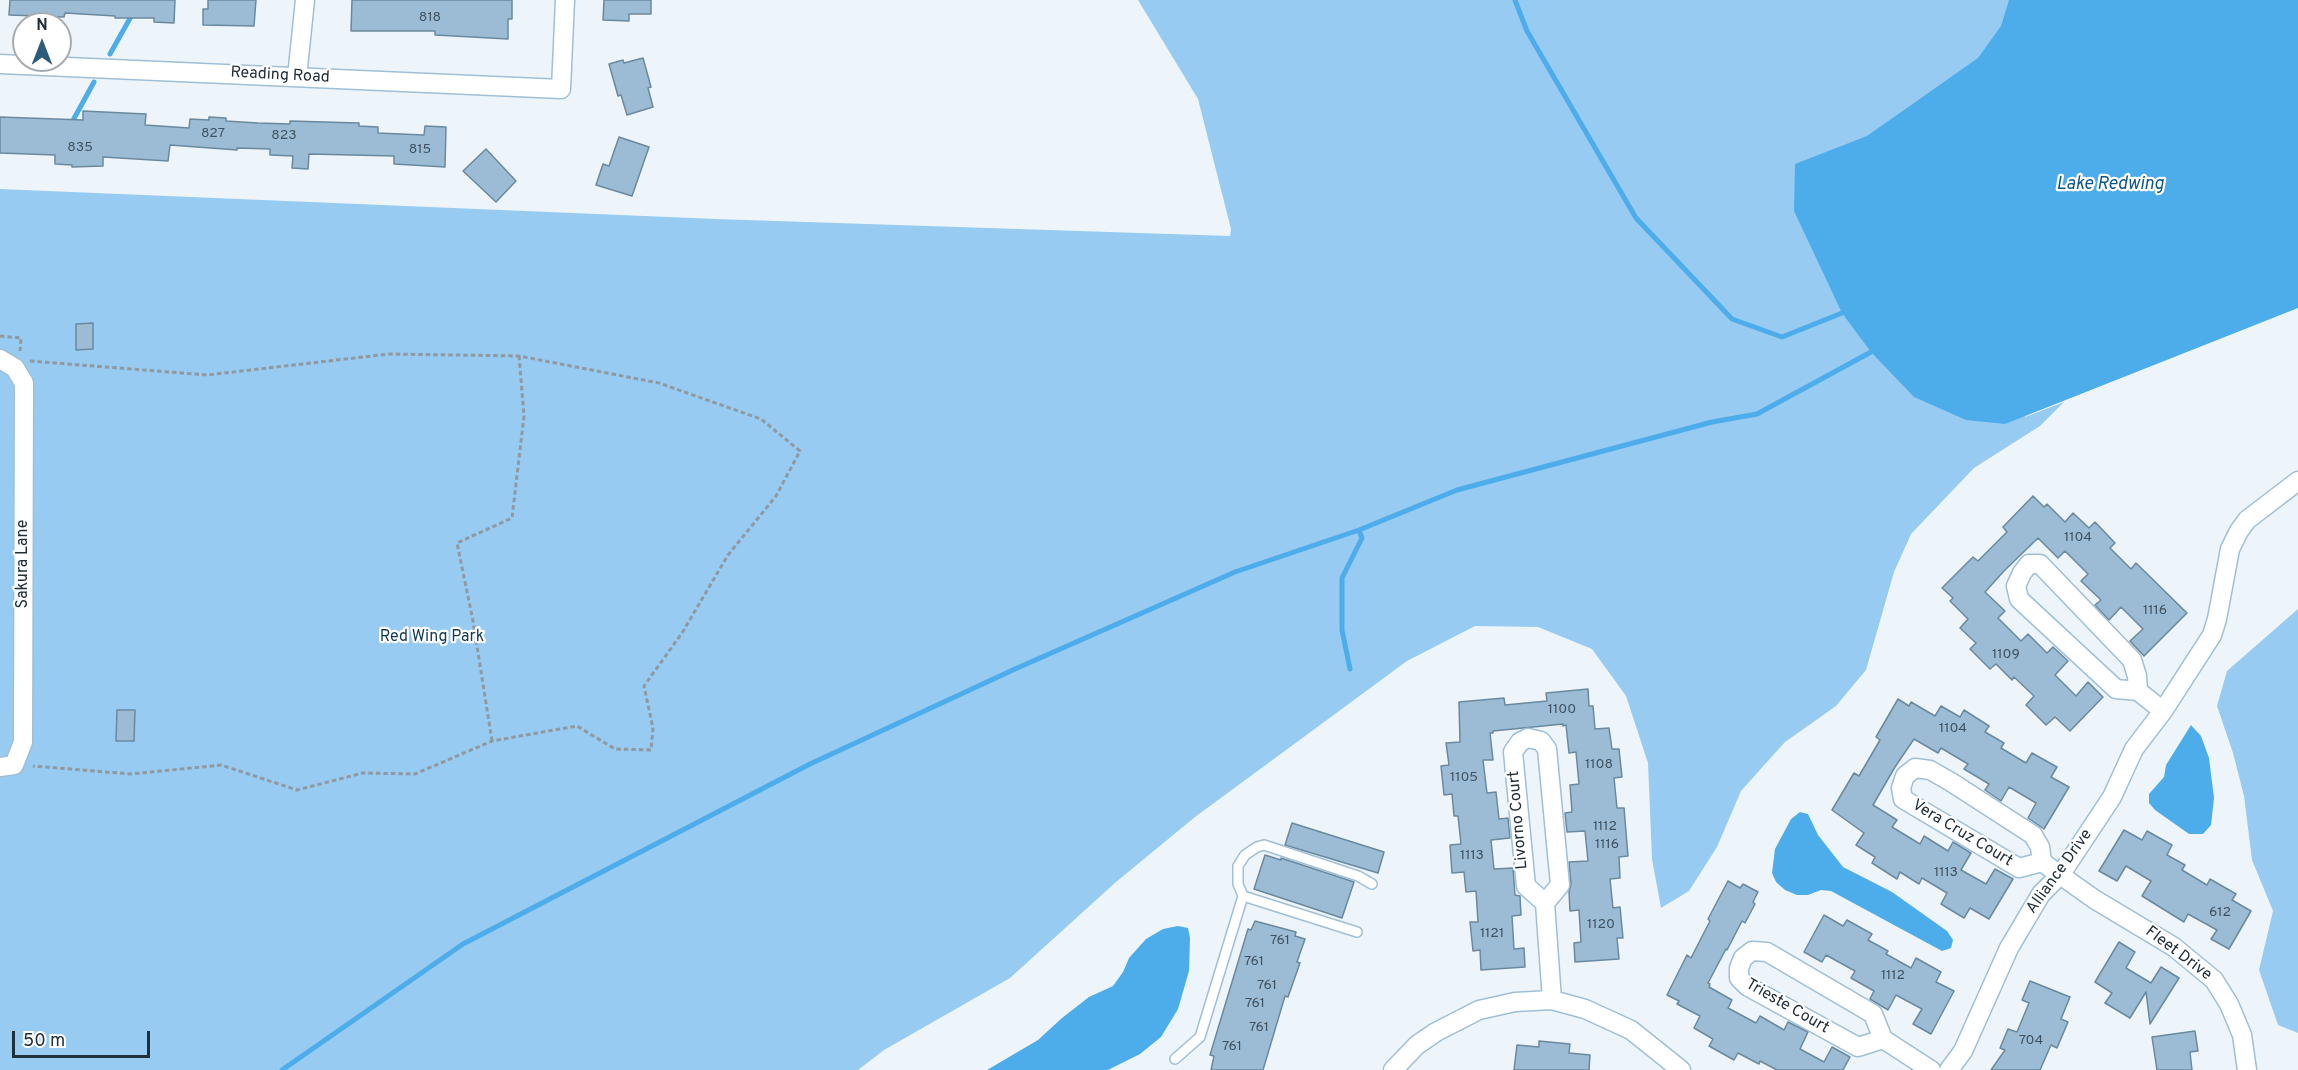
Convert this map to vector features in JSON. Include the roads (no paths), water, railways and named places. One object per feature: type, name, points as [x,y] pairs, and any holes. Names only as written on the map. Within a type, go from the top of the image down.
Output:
[{"type":"street","points":[[297,77],[305,0]]},
{"type":"street","name":"Reading Road","points":[[0,63],[561,89],[565,0]]},
{"type":"street","name":"Sakura Lane","points":[[0,359],[15,368],[24,383],[23,742],[7,766]]},
{"type":"street","name":"Alliance Drive","points":[[1949,1070],[1963,1051],[2014,939],[2041,894],[2061,874],[2112,797],[2134,749],[2163,711],[2212,635],[2230,549],[2239,531],[2247,520],[2298,481]]},
{"type":"street","points":[[2138,691],[2137,676],[2132,660],[2040,564],[2029,564],[2016,586],[2019,599],[2116,689],[2138,691],[2163,711]]},
{"type":"street","name":"Livorno Court","points":[[1528,738],[1541,741],[1547,749],[1560,885],[1545,903],[1526,886],[1513,752],[1520,742],[1528,738]]},
{"type":"street","name":"Vera Cruz Court","points":[[1915,768],[1930,770],[1951,782],[2033,835],[2040,847],[2042,862],[2019,868],[1903,798],[1901,788],[1905,776],[1915,768]]},
{"type":"street","points":[[2042,862],[2061,874]]},
{"type":"street","name":"Fleet Drive","points":[[2061,874],[2094,899],[2174,947],[2214,980],[2229,1004],[2242,1035],[2247,1070]]},
{"type":"street","points":[[1545,903],[1552,1000]]},
{"type":"street","name":"Trieste Court","points":[[1752,951],[1767,952],[1873,1014],[1883,1039],[1858,1047],[1747,987],[1739,978],[1739,968],[1743,958],[1752,951]]},
{"type":"street","points":[[1393,1070],[1417,1045],[1436,1032],[1479,1010],[1515,1002],[1552,1000],[1585,1009],[1631,1030],[1681,1070]]},
{"type":"street","points":[[1883,1039],[1931,1070]]},
{"type":"lane","points":[[1175,1059],[1200,1037],[1244,896],[1238,884],[1238,866],[1245,855],[1264,845],[1358,876],[1372,884]]},
{"type":"lane","points":[[1244,896],[1357,932]]},
{"type":"water","name":"Lake Redwing","points":[[2009,0],[2298,0],[2298,308],[2005,424],[1966,420],[1914,397],[1871,352],[1842,313],[1794,211],[1795,164],[1867,136],[1978,58],[2001,26]]},
{"type":"water","points":[[2191,725],[2201,736],[2209,758],[2214,798],[2211,825],[2203,834],[2189,834],[2155,810],[2149,803],[2149,794],[2164,777],[2166,765]]},
{"type":"water","points":[[1800,812],[1808,814],[1818,835],[1843,867],[1892,892],[1947,931],[1953,940],[1951,948],[1942,951],[1831,891],[1821,890],[1808,895],[1797,895],[1785,890],[1776,882],[1772,873],[1775,849],[1791,819]]},
{"type":"water","points":[[1178,926],[1188,928],[1190,938],[1189,971],[1178,1009],[1161,1037],[1140,1054],[1108,1070],[987,1070],[1038,1040],[1089,997],[1113,986],[1129,958],[1146,939],[1163,929]]},
{"type":"waterway","points":[[1515,0],[1527,31],[1636,218],[1732,319],[1782,337],[1842,313]]},
{"type":"waterway","points":[[110,54],[133,13]]},
{"type":"waterway","points":[[71,124],[94,82]]},
{"type":"waterway","points":[[282,1070],[463,944],[810,764],[1015,669],[1235,572],[1359,530],[1457,490],[1712,422],[1757,414],[1871,352]]},
{"type":"waterway","points":[[1350,669],[1342,630],[1342,578],[1362,538],[1359,530]]},
{"type":"park label","name":"Red Wing Park","points":[[432,638]]}]
